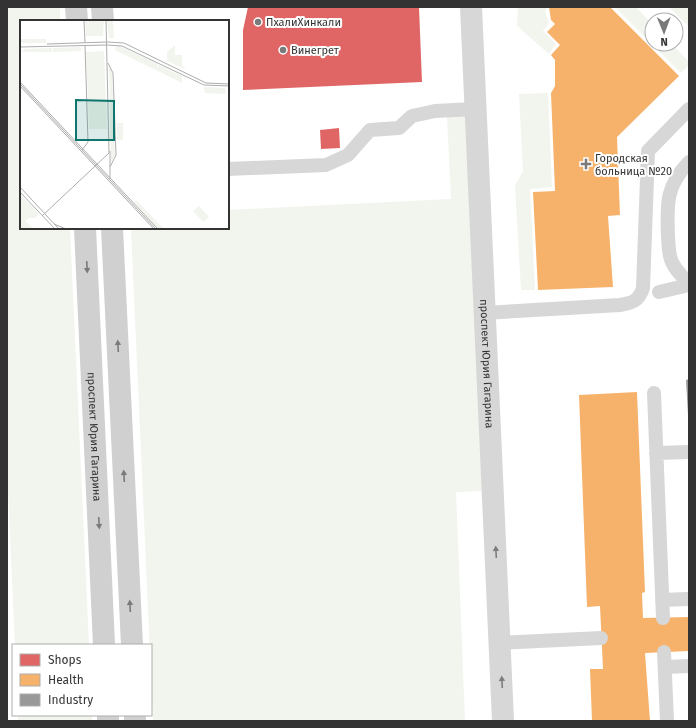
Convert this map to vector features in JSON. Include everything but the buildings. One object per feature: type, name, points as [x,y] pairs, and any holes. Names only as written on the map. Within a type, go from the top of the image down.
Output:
[{"type":"main road","points":[[76,7],[76,20]]},
{"type":"main road","points":[[102,7],[103,20]]},
{"type":"main road","name":"проспект Юрия Гагарина","points":[[85,229],[104,644]]},
{"type":"main road","points":[[112,229],[132,644]]},
{"type":"street","name":"проспект Юрия Гагарина","points":[[470,7],[503,721]]},
{"type":"lane","points":[[229,169],[326,165],[348,155],[370,130],[399,128],[412,116],[435,111],[475,109]]},
{"type":"lane","points":[[484,313],[620,305],[637,301],[641,296],[643,288],[648,151],[689,109]]},
{"type":"lane","points":[[659,292],[689,284],[672,264],[669,256],[667,208],[668,199],[674,180],[689,162]]},
{"type":"lane","points":[[654,393],[663,618]]},
{"type":"lane","points":[[656,454],[689,452]]},
{"type":"lane","points":[[662,600],[688,599]]},
{"type":"lane","points":[[500,644],[601,638]]},
{"type":"lane","points":[[664,652],[667,721]]},
{"type":"lane","points":[[665,667],[689,666]]},
{"type":"shaded area","points":[[7,7],[60,7],[60,20],[20,20],[20,229],[70,229],[89,644],[15,644],[7,469]]},
{"type":"shaded area","points":[[518,7],[547,7],[545,11],[549,23],[543,31],[556,44],[549,54],[517,26]]},
{"type":"shaded area","points":[[615,7],[636,7],[644,16],[644,36]]},
{"type":"shaded area","points":[[669,7],[689,7],[689,27],[684,22],[684,12],[674,12]]},
{"type":"shaded area","points":[[660,52],[680,52],[689,62],[689,65],[681,73]]},
{"type":"shaded area","points":[[548,93],[552,187],[530,189],[535,290],[521,290],[515,186],[523,171],[519,94]]},
{"type":"shaded area","points":[[467,116],[482,491],[456,492],[465,721],[153,721],[152,644],[150,644],[131,229],[229,229],[229,210],[451,199],[447,117]]},
{"type":"shaded area","points":[[18,716],[92,716],[92,721],[18,721]]},
{"type":"place","name":"ПхалиХинкали","points":[[258,22]]},
{"type":"place","name":"Винегрет","points":[[283,50]]},
{"type":"place","name":"Городская больница №20","points":[[586,164]]}]
